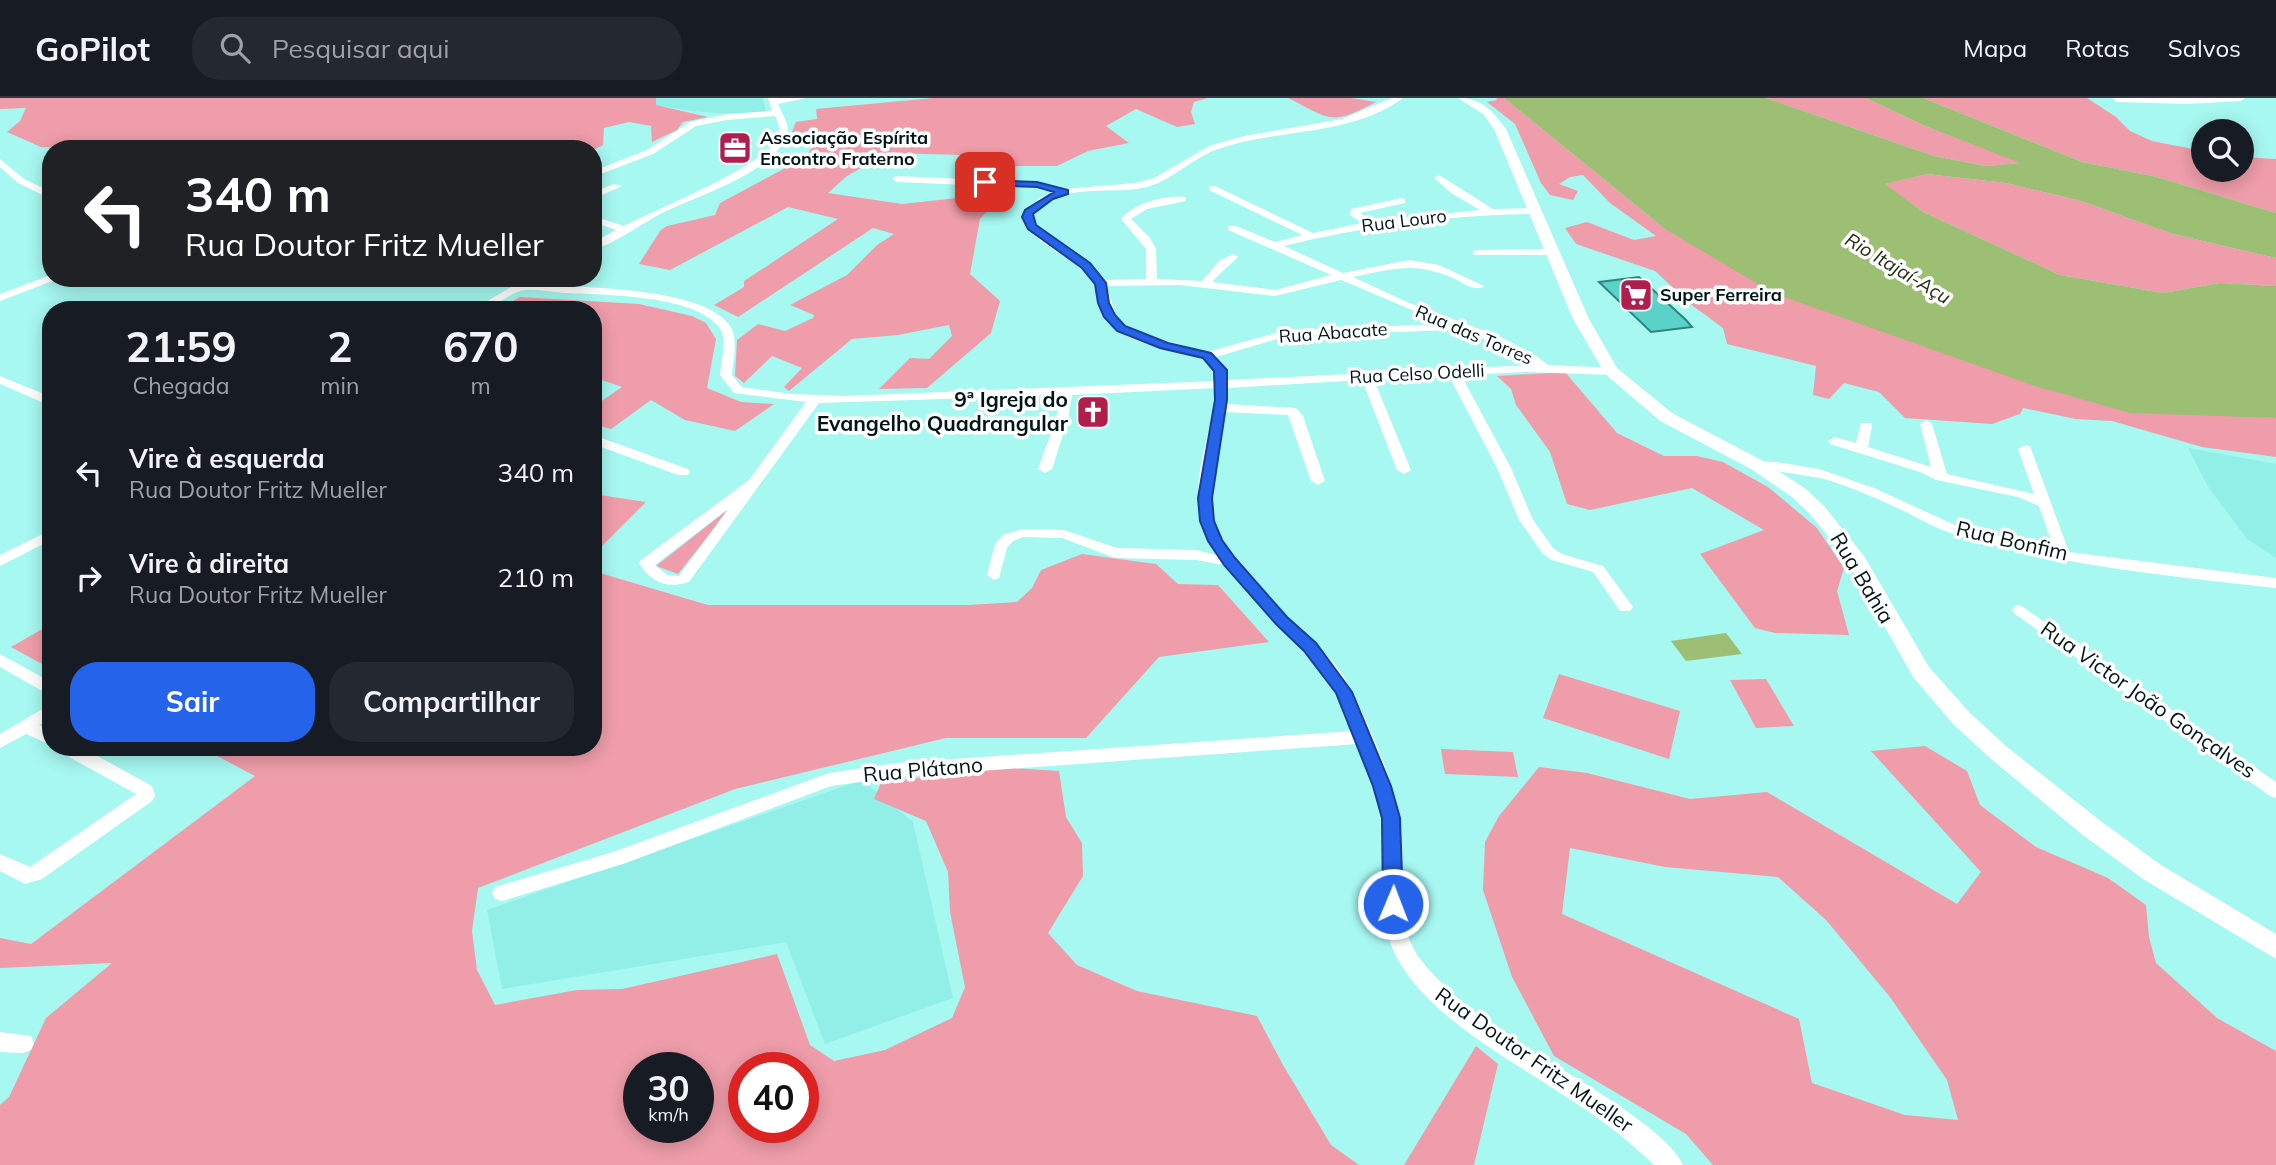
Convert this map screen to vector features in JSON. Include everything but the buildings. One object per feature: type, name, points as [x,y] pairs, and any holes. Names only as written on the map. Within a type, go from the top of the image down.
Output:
[{"type":"main road","name":"Rua Bahia","points":[[1464,98],[1487,112],[1495,121],[1589,336],[1611,371],[1666,417],[1757,465],[1799,493],[1835,531],[1854,556],[1921,672],[1961,719],[2093,829],[2152,872],[2276,948]]},
{"type":"street","points":[[602,242],[740,173],[766,156],[782,139],[784,131],[772,100],[802,98]]},
{"type":"street","points":[[897,179],[1037,185],[1065,192],[1150,184],[1163,179],[1211,149],[1344,121],[1399,98]]},
{"type":"street","points":[[2116,99],[2187,101],[2241,98]]},
{"type":"street","points":[[602,171],[650,152],[694,124],[727,117],[778,113]]},
{"type":"street","points":[[0,162],[21,181],[42,192]]},
{"type":"street","points":[[1439,178],[1454,191],[1489,211]]},
{"type":"street","points":[[602,192],[617,186]]},
{"type":"street","points":[[1212,188],[1311,236]]},
{"type":"street","points":[[1065,192],[1037,205],[1027,217],[1031,227],[1086,265],[1101,283],[1104,303],[1110,317],[1121,328],[1164,346],[1207,356],[1220,370],[1223,384]]},
{"type":"street","points":[[1152,281],[1152,249],[1147,240],[1130,229],[1126,219],[1129,214],[1141,208],[1183,199]]},
{"type":"street","points":[[1369,224],[1354,211],[1402,201]]},
{"type":"street","name":"Rua Louro","points":[[1275,245],[1369,224],[1489,211],[1534,211]]},
{"type":"street","points":[[602,222],[625,230]]},
{"type":"street","name":"Rua das Torres","points":[[1232,228],[1275,245],[1340,277],[1351,287],[1371,297],[1402,304],[1461,326],[1536,360],[1544,368]]},
{"type":"street","points":[[1477,253],[1553,252]]},
{"type":"street","points":[[1205,284],[1223,263],[1233,257]]},
{"type":"street","points":[[1101,283],[1152,281],[1205,284],[1275,293],[1409,263],[1424,264],[1479,286]]},
{"type":"street","points":[[0,298],[42,282]]},
{"type":"street","points":[[493,301],[518,287]]},
{"type":"street","name":"Rua Celso Odelli","points":[[545,287],[646,296],[700,310],[713,316],[725,328],[728,346],[726,374],[738,390],[814,399],[1223,384],[1544,368],[1611,371]]},
{"type":"street","name":"Rua Abacate","points":[[1207,356],[1286,333],[1461,326]]},
{"type":"street","points":[[1454,373],[1504,468],[1526,520],[1548,551],[1557,557],[1598,569],[1625,607]]},
{"type":"street","points":[[1367,377],[1404,470]]},
{"type":"street","points":[[0,380],[42,398]]},
{"type":"street","name":"Rua Doutor Fritz Mueller","points":[[1223,384],[1205,498],[1207,521],[1215,541],[1230,562],[1331,672],[1343,692],[1391,818],[1393,904],[1401,941],[1413,966],[1436,993],[1527,1059],[1592,1098],[1657,1150],[1671,1165]]},
{"type":"street","points":[[1045,469],[1062,419],[1067,390]]},
{"type":"street","points":[[755,482],[646,563],[651,572],[661,579],[675,583],[684,579],[755,482],[814,399]]},
{"type":"street","points":[[1219,408],[1293,411],[1318,481]]},
{"type":"street","points":[[1926,424],[1941,477]]},
{"type":"street","points":[[1861,449],[1866,426]]},
{"type":"street","points":[[1835,441],[1925,469],[1941,477],[2022,494],[2045,503]]},
{"type":"street","points":[[602,442],[683,472]]},
{"type":"street","points":[[2025,449],[2063,554]]},
{"type":"street","name":"Rua Bonfim","points":[[1757,465],[1796,468],[1832,477],[1954,529],[2063,554],[2276,583]]},
{"type":"street","points":[[994,575],[1000,547],[1008,538],[1022,533],[1063,534],[1115,553],[1196,555],[1230,562]]},
{"type":"street","points":[[0,561],[42,539]]},
{"type":"street","name":"Rua Victor João Gonçalves","points":[[2020,610],[2276,791]]},
{"type":"street","points":[[0,660],[42,685]]},
{"type":"street","points":[[0,742],[42,716]]},
{"type":"street","points":[[26,726],[42,734]]},
{"type":"street","name":"Rua Plátano","points":[[502,893],[616,859],[830,780],[897,770],[1362,737]]},
{"type":"street","points":[[0,862],[25,876],[36,874],[146,796],[146,791],[82,756]]},
{"type":"street","points":[[0,1042],[23,1043]]},
{"type":"shaded area","points":[[0,98],[656,98],[656,105],[708,117],[683,122],[677,130],[652,142],[651,126],[629,122],[604,128],[602,146],[602,140],[42,140],[42,147],[7,132],[20,121],[26,108],[0,109]]},
{"type":"shaded area","points":[[656,98],[763,98],[766,112],[730,114],[693,111],[655,105]]},
{"type":"shaded area","points":[[933,98],[1208,98],[1194,102],[1191,112],[1195,124],[1177,127],[1136,109],[1106,126],[1129,143],[1088,151],[1057,166],[1013,166],[963,155],[887,153],[847,176],[828,193],[902,204],[1003,193],[980,219],[970,274],[1000,301],[991,333],[927,388],[879,389],[910,358],[929,359],[952,336],[949,325],[898,335],[852,339],[789,391],[784,387],[802,368],[772,356],[744,383],[735,376],[737,340],[758,324],[785,331],[813,318],[814,315],[790,305],[847,275],[877,245],[894,234],[873,228],[738,317],[714,305],[744,287],[744,281],[838,219],[788,207],[670,270],[639,264],[660,231],[667,226],[715,215],[720,203],[804,158],[817,142],[789,139],[796,122],[817,119],[816,109]]},
{"type":"shaded area","points":[[1288,98],[1351,98],[1376,102],[1349,115],[1331,117]]},
{"type":"shaded area","points":[[1496,98],[1504,98],[1665,229],[2260,417],[2276,418],[2276,457],[2202,447],[2112,421],[2076,419],[2023,408],[2020,414],[1992,424],[1905,418],[1879,392],[1844,383],[1829,399],[1813,395],[1816,366],[1727,344],[1723,328],[1693,306],[1655,271],[1576,244],[1565,228],[1587,222],[1634,240],[1656,236],[1610,203],[1583,175],[1570,177],[1559,184],[1578,191],[1573,200],[1550,195],[1541,183],[1515,124],[1487,102],[1497,100]]},
{"type":"shaded area","points":[[1766,98],[1866,98],[1925,126],[2022,163],[1986,166],[1934,156]]},
{"type":"shaded area","points":[[1923,98],[2087,98],[2116,117],[2130,131],[2152,141],[2191,149],[2191,182],[2254,182],[2254,158],[2276,159],[2276,213],[2157,177],[2082,162]]},
{"type":"shaded area","points":[[1927,174],[2006,183],[2081,201],[2173,234],[2276,258],[2276,286],[2220,283],[2163,293],[2060,275],[1923,212],[1884,184]]},
{"type":"shaded area","points":[[520,297],[588,301],[513,301]]},
{"type":"shaded area","points":[[602,302],[639,304],[692,316],[706,323],[716,339],[707,388],[741,402],[774,404],[735,431],[685,420],[651,400],[611,429],[602,426],[602,401],[622,387],[602,380]]},
{"type":"shaded area","points":[[1565,372],[1617,433],[1664,456],[1697,456],[1723,462],[1768,487],[1817,528],[1844,568],[1837,591],[1849,635],[1775,633],[1755,628],[1700,554],[1764,530],[1692,488],[1590,510],[1567,504],[1550,452],[1516,405],[1511,389],[1497,376]]},
{"type":"shaded area","points":[[2188,448],[2276,464],[2276,558],[2247,539],[2207,485]]},
{"type":"shaded area","points":[[602,495],[646,502],[602,546]]},
{"type":"shaded area","points":[[731,507],[678,574],[656,566]]},
{"type":"shaded area","points":[[1082,554],[1156,564],[1178,584],[1218,585],[1269,642],[1159,657],[1086,738],[946,738],[735,789],[478,888],[472,931],[477,970],[495,1005],[577,990],[622,989],[777,954],[810,1045],[834,1061],[885,1050],[952,1018],[965,987],[950,912],[948,872],[926,821],[874,799],[881,783],[997,767],[1059,771],[1066,817],[1082,843],[1083,876],[1048,933],[1077,965],[1137,991],[1257,1016],[1331,1145],[1359,1165],[0,1165],[0,1105],[9,1097],[46,1018],[112,963],[0,968],[0,938],[31,944],[255,776],[217,756],[602,756],[602,574],[708,605],[968,605],[1017,602],[1032,588],[1041,570]]},
{"type":"shaded area","points":[[42,629],[42,664],[11,647]]},
{"type":"shaded area","points":[[1559,674],[1680,711],[1669,759],[1543,718]]},
{"type":"shaded area","points":[[1766,679],[1794,726],[1756,728],[1730,680]]},
{"type":"shaded area","points":[[1925,746],[1967,771],[1980,805],[2036,847],[2108,878],[2146,905],[2149,937],[2156,963],[2217,1018],[2276,1051],[2276,1165],[1713,1165],[1686,1134],[1554,1056],[1512,977],[1483,890],[1485,842],[1499,816],[1539,767],[1587,773],[1690,799],[1767,792],[1957,904],[1981,872],[1871,751]],"holes":[[[1570,848],[1665,867],[1778,877],[1826,920],[1890,997],[1947,1080],[1958,1120],[1905,1115],[1812,1083],[1799,1019],[1562,914]]]},
{"type":"shaded area","points":[[1441,749],[1513,752],[1518,777],[1445,774]]},
{"type":"shaded area","points":[[862,780],[913,822],[953,998],[825,1044],[786,942],[502,989],[487,910]]},
{"type":"shaded area","points":[[1476,1046],[1498,1064],[1474,1165],[1404,1165]]},
{"type":"water","name":"Rio Itajaí-Açu","points":[[1504,98],[1766,98],[1934,156],[1986,166],[2020,163],[1925,126],[1866,98],[1923,98],[2082,162],[2157,177],[2276,213],[2276,258],[2173,234],[2081,201],[2006,183],[1927,174],[1885,184],[1923,212],[2060,275],[2163,293],[2220,283],[2276,286],[2276,418],[2130,413],[2035,386],[1773,293],[1665,229]]},
{"type":"water","points":[[1726,633],[1742,654],[1686,661],[1671,641]]},
{"type":"place","name":"Associação Espírita Encontro Fraterno","points":[[735,148]]},
{"type":"place","name":"Super Ferreira","points":[[1636,295]]},
{"type":"place","name":"9ª Igreja do Evangelho Quadrangular","points":[[1093,412]]},
{"type":"route","points":[[985,182],[1037,185],[1065,192],[1050,197],[1029,212],[1027,217],[1031,227],[1086,265],[1101,283],[1104,303],[1110,317],[1121,328],[1164,346],[1207,356],[1220,370],[1223,384],[1205,498],[1207,521],[1215,541],[1230,562],[1281,621],[1310,647],[1331,672],[1343,692],[1382,786],[1391,818],[1393,904]]}]
